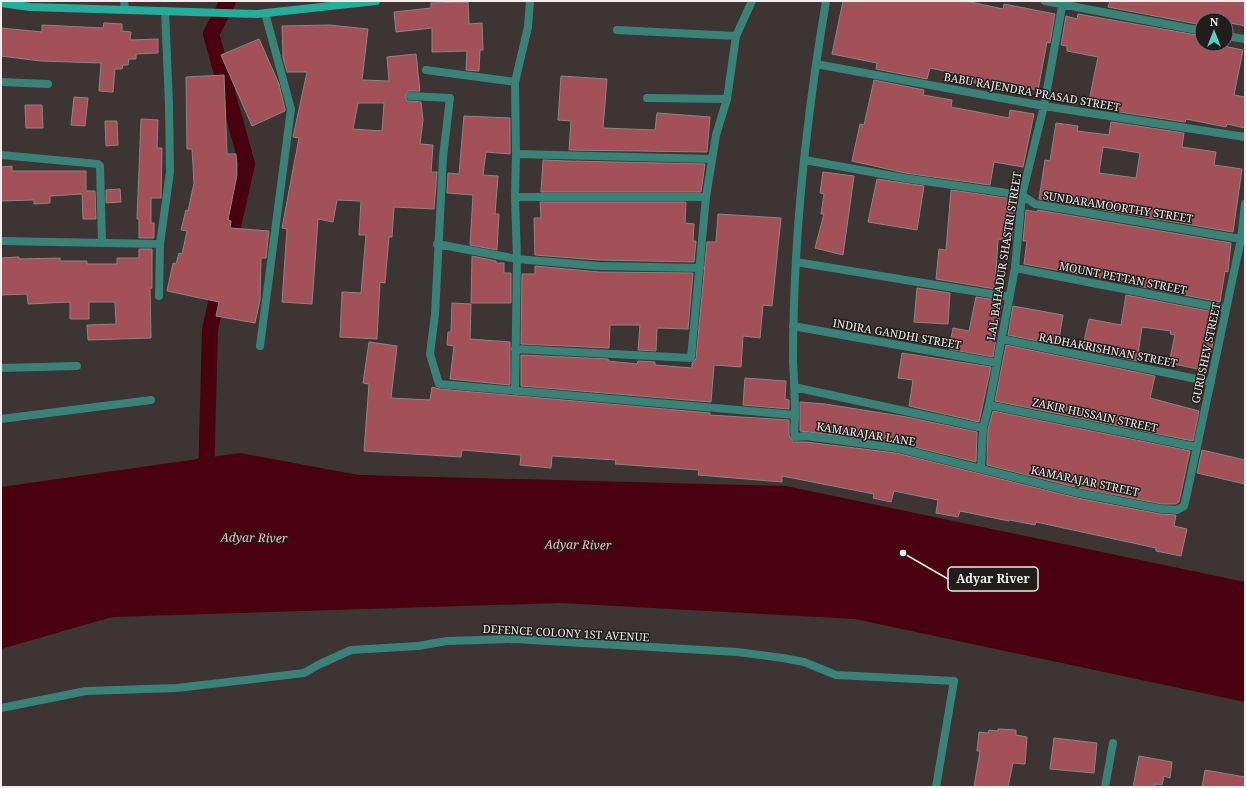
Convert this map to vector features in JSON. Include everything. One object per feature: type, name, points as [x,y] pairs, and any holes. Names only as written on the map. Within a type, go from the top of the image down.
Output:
[{"type":"main road","points":[[1,3],[30,7],[124,5],[178,11],[261,13],[376,1]]},
{"type":"street","points":[[515,391],[517,259],[515,197],[515,82],[528,27],[530,1]]},
{"type":"street","points":[[515,349],[691,358],[706,197],[716,135],[727,98],[736,36],[752,1]]},
{"type":"street","points":[[410,96],[450,98],[443,157],[437,244],[435,315],[430,354],[439,384],[795,415],[793,326],[796,262],[805,160],[816,64],[826,1]]},
{"type":"street","points":[[1045,1],[1063,3],[1194,29]]},
{"type":"street","name":"LAL BAHADUR SHASTRI STREET","points":[[981,468],[983,428],[1002,340],[1015,268],[1022,195],[1044,106],[1063,3]]},
{"type":"street","points":[[159,296],[160,244],[170,172],[165,10]]},
{"type":"street","points":[[260,346],[291,109],[261,13]]},
{"type":"street","points":[[617,30],[736,36]]},
{"type":"street","points":[[1234,37],[1245,39]]},
{"type":"street","name":"BABU RAJENDRA PRASAD STREET","points":[[816,64],[1044,106],[1245,137]]},
{"type":"street","points":[[426,70],[515,82]]},
{"type":"street","points":[[1,82],[48,84]]},
{"type":"street","points":[[647,98],[727,98]]},
{"type":"street","points":[[1,154],[98,164],[100,166],[102,243]]},
{"type":"street","points":[[516,154],[712,159]]},
{"type":"street","name":"SUNDARAMOORTHY STREET","points":[[805,160],[904,178],[1022,195],[1035,204],[1240,239]]},
{"type":"street","points":[[515,197],[706,197]]},
{"type":"street","name":"GURUSHEV STREET","points":[[1184,506],[1226,310],[1240,239],[1245,204]]},
{"type":"street","points":[[1,241],[160,244]]},
{"type":"street","points":[[437,244],[517,259],[599,266],[700,268]]},
{"type":"street","points":[[796,262],[1009,297]]},
{"type":"street","name":"MOUNT PETTAN STREET","points":[[1015,268],[1226,310]]},
{"type":"street","name":"INDIRA GANDHI STREET","points":[[793,326],[997,363]]},
{"type":"street","name":"RADHAKRISHNAN STREET","points":[[1002,340],[1211,382]]},
{"type":"street","points":[[1,368],[76,366]]},
{"type":"street","points":[[794,387],[983,428]]},
{"type":"street","points":[[1,419],[151,400]]},
{"type":"street","name":"ZAKIR HUSSAIN STREET","points":[[989,405],[1196,447]]},
{"type":"street","name":"KAMARAJAR LANE","points":[[795,415],[793,431],[795,437],[806,436],[898,448],[981,468]]},
{"type":"street","name":"KAMARAJAR STREET","points":[[981,468],[1078,493],[1161,509],[1177,510],[1184,506]]},
{"type":"street","name":"DEFENCE COLONY 1ST AVENUE","points":[[1,708],[86,691],[177,688],[304,673],[352,650],[418,646],[447,641],[514,639],[737,652],[804,662],[836,675],[954,681],[936,787]]},
{"type":"street","points":[[1105,787],[1113,743]]},
{"type":"water","points":[[240,453],[358,475],[786,486],[1245,582],[1245,702],[855,619],[560,603],[112,617],[1,649],[1,487]]},
{"type":"building","points":[[843,1],[966,1],[1003,9],[1004,4],[1055,14],[1050,43],[1047,42],[1038,90],[986,81],[985,85],[962,80],[963,75],[930,68],[927,79],[876,69],[877,63],[832,54]]},
{"type":"building","points":[[1110,1],[1245,1],[1245,26],[1234,24],[1234,12],[1194,12],[1194,23],[1108,7]]},
{"type":"building","points":[[468,2],[469,24],[482,23],[483,50],[480,50],[479,71],[466,70],[467,51],[432,52],[432,28],[396,32],[394,12],[431,8],[431,3]]},
{"type":"building","points":[[1078,14],[1194,35],[1194,52],[1234,52],[1234,48],[1243,50],[1234,95],[1245,97],[1245,128],[1227,124],[1226,127],[1186,119],[1185,122],[1113,111],[1114,106],[1089,101],[1098,57],[1067,51],[1067,46],[1061,45],[1066,16],[1077,19]]},
{"type":"building","points":[[104,23],[122,24],[122,31],[131,32],[130,40],[158,39],[158,53],[136,54],[136,59],[129,59],[128,65],[123,65],[122,69],[115,69],[113,92],[99,91],[101,63],[41,61],[1,56],[1,28],[42,32],[42,25],[103,28]]},
{"type":"building","points":[[329,25],[368,29],[362,80],[389,81],[387,57],[416,54],[420,91],[408,91],[405,96],[407,101],[421,102],[423,120],[420,144],[433,145],[431,172],[437,172],[434,209],[394,207],[392,237],[389,237],[385,283],[380,282],[377,339],[340,337],[342,292],[361,293],[366,235],[359,235],[361,201],[337,200],[333,222],[318,219],[312,304],[282,302],[287,229],[282,228],[299,138],[293,137],[307,72],[287,72],[283,58],[282,26]],"holes":[[[358,103],[384,103],[382,131],[353,129]]]},
{"type":"building","points":[[259,39],[279,84],[285,111],[252,126],[221,55]]},
{"type":"building","points":[[224,75],[227,154],[236,154],[237,175],[228,220],[231,221],[230,228],[269,231],[266,258],[261,258],[260,300],[255,323],[216,316],[219,302],[167,291],[173,263],[176,264],[179,253],[182,254],[187,231],[181,230],[186,210],[188,211],[194,183],[192,149],[187,149],[186,77]]},
{"type":"building","points":[[561,76],[607,79],[603,128],[655,130],[657,113],[710,117],[707,152],[569,150],[571,121],[558,120]]},
{"type":"building","points":[[874,80],[924,90],[923,95],[952,100],[951,107],[1009,118],[1010,110],[1034,114],[1023,167],[994,162],[990,185],[905,173],[852,161],[860,124],[864,125]]},
{"type":"building","points":[[74,97],[88,98],[85,126],[71,125]]},
{"type":"building","points":[[25,105],[42,105],[43,128],[26,128]]},
{"type":"building","points":[[464,116],[510,118],[510,154],[486,152],[483,175],[498,176],[495,214],[499,214],[497,250],[470,245],[473,195],[447,193],[448,173],[459,174]]},
{"type":"building","points":[[141,119],[158,120],[157,148],[162,148],[161,198],[151,198],[151,223],[154,223],[154,238],[139,238],[139,219],[137,219]]},
{"type":"building","points":[[105,121],[117,121],[118,145],[106,146]]},
{"type":"building","points":[[1111,122],[1184,133],[1182,147],[1216,152],[1214,165],[1242,169],[1233,232],[1039,199],[1045,160],[1050,161],[1056,123],[1078,126],[1077,131],[1109,135]],"holes":[[[1103,147],[1140,153],[1136,178],[1099,173]]]},
{"type":"building","points":[[543,160],[705,164],[701,192],[541,192]]},
{"type":"building","points":[[12,166],[12,171],[86,171],[86,191],[95,191],[96,219],[83,219],[82,194],[50,196],[50,203],[34,204],[34,200],[1,201],[1,167]]},
{"type":"building","points":[[823,172],[854,176],[843,255],[815,248],[824,214],[821,214],[824,194],[820,193]]},
{"type":"building","points":[[877,179],[924,186],[917,230],[868,222]]},
{"type":"building","points":[[120,189],[121,202],[106,203],[106,190]]},
{"type":"building","points":[[951,190],[1013,199],[1013,208],[1015,208],[1012,240],[998,239],[995,289],[936,279],[939,249],[946,250]]},
{"type":"building","points":[[540,202],[686,202],[685,223],[694,224],[693,241],[696,241],[694,262],[599,260],[535,255],[534,218],[541,218]]},
{"type":"building","points":[[1026,210],[1037,212],[1038,210],[1231,243],[1228,272],[1225,271],[1220,302],[1024,264],[1027,241],[1023,241]]},
{"type":"building","points":[[718,214],[781,218],[772,306],[763,305],[760,338],[743,336],[741,367],[714,365],[711,402],[521,386],[521,355],[608,359],[608,361],[637,364],[638,361],[655,362],[655,365],[692,368],[692,363],[696,359],[707,242],[716,242]]},
{"type":"building","points":[[139,249],[152,249],[152,288],[150,288],[151,338],[88,340],[87,325],[116,324],[115,302],[89,302],[89,319],[70,319],[70,302],[28,304],[27,294],[1,295],[1,258],[60,258],[60,261],[87,261],[87,264],[117,264],[117,258],[139,258]]},
{"type":"building","points":[[472,256],[496,261],[496,263],[504,263],[504,273],[511,273],[511,303],[471,303]]},
{"type":"building","points":[[535,266],[599,272],[693,273],[688,329],[657,328],[656,351],[638,350],[640,325],[610,325],[609,348],[521,344],[522,274],[535,274]]},
{"type":"building","points":[[917,288],[950,293],[948,324],[914,322]]},
{"type":"building","points":[[1126,295],[1219,313],[1207,371],[1169,363],[1175,335],[1170,334],[1171,331],[1142,327],[1137,361],[1082,350],[1089,319],[1121,325]]},
{"type":"building","points":[[976,297],[1002,301],[993,357],[949,349],[953,328],[969,331]]},
{"type":"building","points":[[452,303],[471,304],[470,339],[510,342],[510,385],[450,379],[454,346],[447,345],[448,332],[451,332]]},
{"type":"building","points":[[1013,306],[1063,315],[1058,345],[1008,335]]},
{"type":"building","points":[[369,342],[397,346],[391,398],[430,400],[432,387],[439,389],[710,413],[710,415],[789,420],[789,435],[793,442],[806,442],[896,453],[1077,498],[1160,514],[1176,515],[1174,526],[1187,529],[1181,556],[1156,551],[1156,548],[1036,522],[1035,525],[960,511],[958,517],[936,513],[938,500],[894,491],[891,502],[873,498],[874,494],[782,476],[782,482],[698,475],[699,470],[615,464],[616,460],[552,456],[551,468],[520,465],[521,455],[462,450],[461,457],[364,451],[369,384],[363,383]]},
{"type":"building","points":[[1006,345],[1155,376],[1150,398],[1199,411],[1193,441],[995,401]]},
{"type":"building","points":[[902,353],[991,367],[979,422],[909,406],[913,380],[898,378]]},
{"type":"building","points":[[745,378],[786,381],[785,399],[789,400],[789,409],[743,405]]},
{"type":"building","points":[[800,402],[825,404],[907,417],[977,432],[976,462],[898,443],[800,431]]},
{"type":"building","points":[[993,411],[1190,451],[1179,502],[1176,504],[1162,504],[1079,488],[987,465],[988,429]]},
{"type":"building","points":[[1202,450],[1245,460],[1245,484],[1197,473]]},
{"type":"building","points":[[998,729],[1016,730],[1016,735],[1027,737],[1025,764],[1013,763],[1008,787],[974,787],[980,751],[977,751],[979,732],[988,733],[989,730],[998,731]]},
{"type":"building","points":[[1054,738],[1097,743],[1094,773],[1050,769]]},
{"type":"building","points":[[1139,756],[1172,762],[1170,778],[1164,776],[1162,785],[1155,784],[1155,787],[1133,787]]},
{"type":"building","points":[[1205,770],[1245,777],[1245,787],[1202,787]]},
{"type":"waterway","points":[[228,1],[211,34],[247,164],[228,249]]},
{"type":"waterway","points":[[206,479],[210,330],[221,281]]},
{"type":"place","name":"Adyar River","points":[[903,553]]}]
